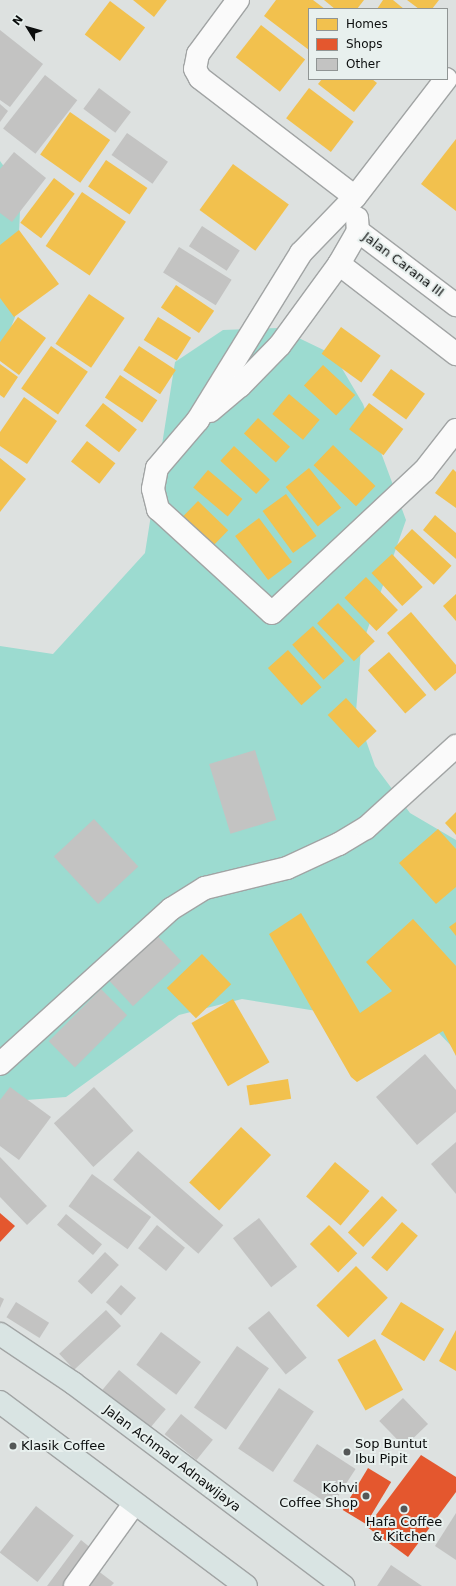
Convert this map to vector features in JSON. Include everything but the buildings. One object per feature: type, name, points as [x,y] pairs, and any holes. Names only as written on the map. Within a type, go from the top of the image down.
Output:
[{"type":"main road","name":"Jalan Achmad Adnawijaya","points":[[0,1334],[73,1383],[343,1586]]},
{"type":"main road","points":[[0,1402],[134,1504],[246,1586]]},
{"type":"street","points":[[238,0],[198,54],[195,68],[200,78],[356,197]]},
{"type":"street","points":[[448,78],[456,67]]},
{"type":"street","points":[[446,80],[356,197],[301,253],[198,420],[157,468],[153,489],[158,509],[272,613],[424,471],[456,430]]},
{"type":"street","name":"Jalan Carana III","points":[[356,197],[358,231],[456,305]]},
{"type":"street","points":[[198,420],[240,386],[280,345],[339,264],[358,231]]},
{"type":"street","points":[[339,264],[456,354]]},
{"type":"street","points":[[0,1064],[146,930],[205,888],[288,868],[366,828],[456,746]]},
{"type":"street","points":[[75,1586],[134,1504]]},
{"type":"green space","points":[[0,161],[21,190],[15,317],[0,357]]},
{"type":"green space","points":[[278,328],[334,355],[363,404],[406,520],[361,648],[356,712],[375,766],[410,813],[456,840],[456,1051],[436,1030],[242,999],[179,1015],[66,1097],[0,1102],[0,646],[53,654],[145,553],[175,362],[223,330]]},
{"type":"place","name":"Klasik Coffee","points":[[13,1446]]},
{"type":"place","name":"Sop Buntut Ibu Pipit","points":[[347,1452]]},
{"type":"place","name":"Kohvi Coffee Shop","points":[[366,1496]]},
{"type":"place","name":"Hafa Coffee & Kitchen","points":[[404,1509]]}]
